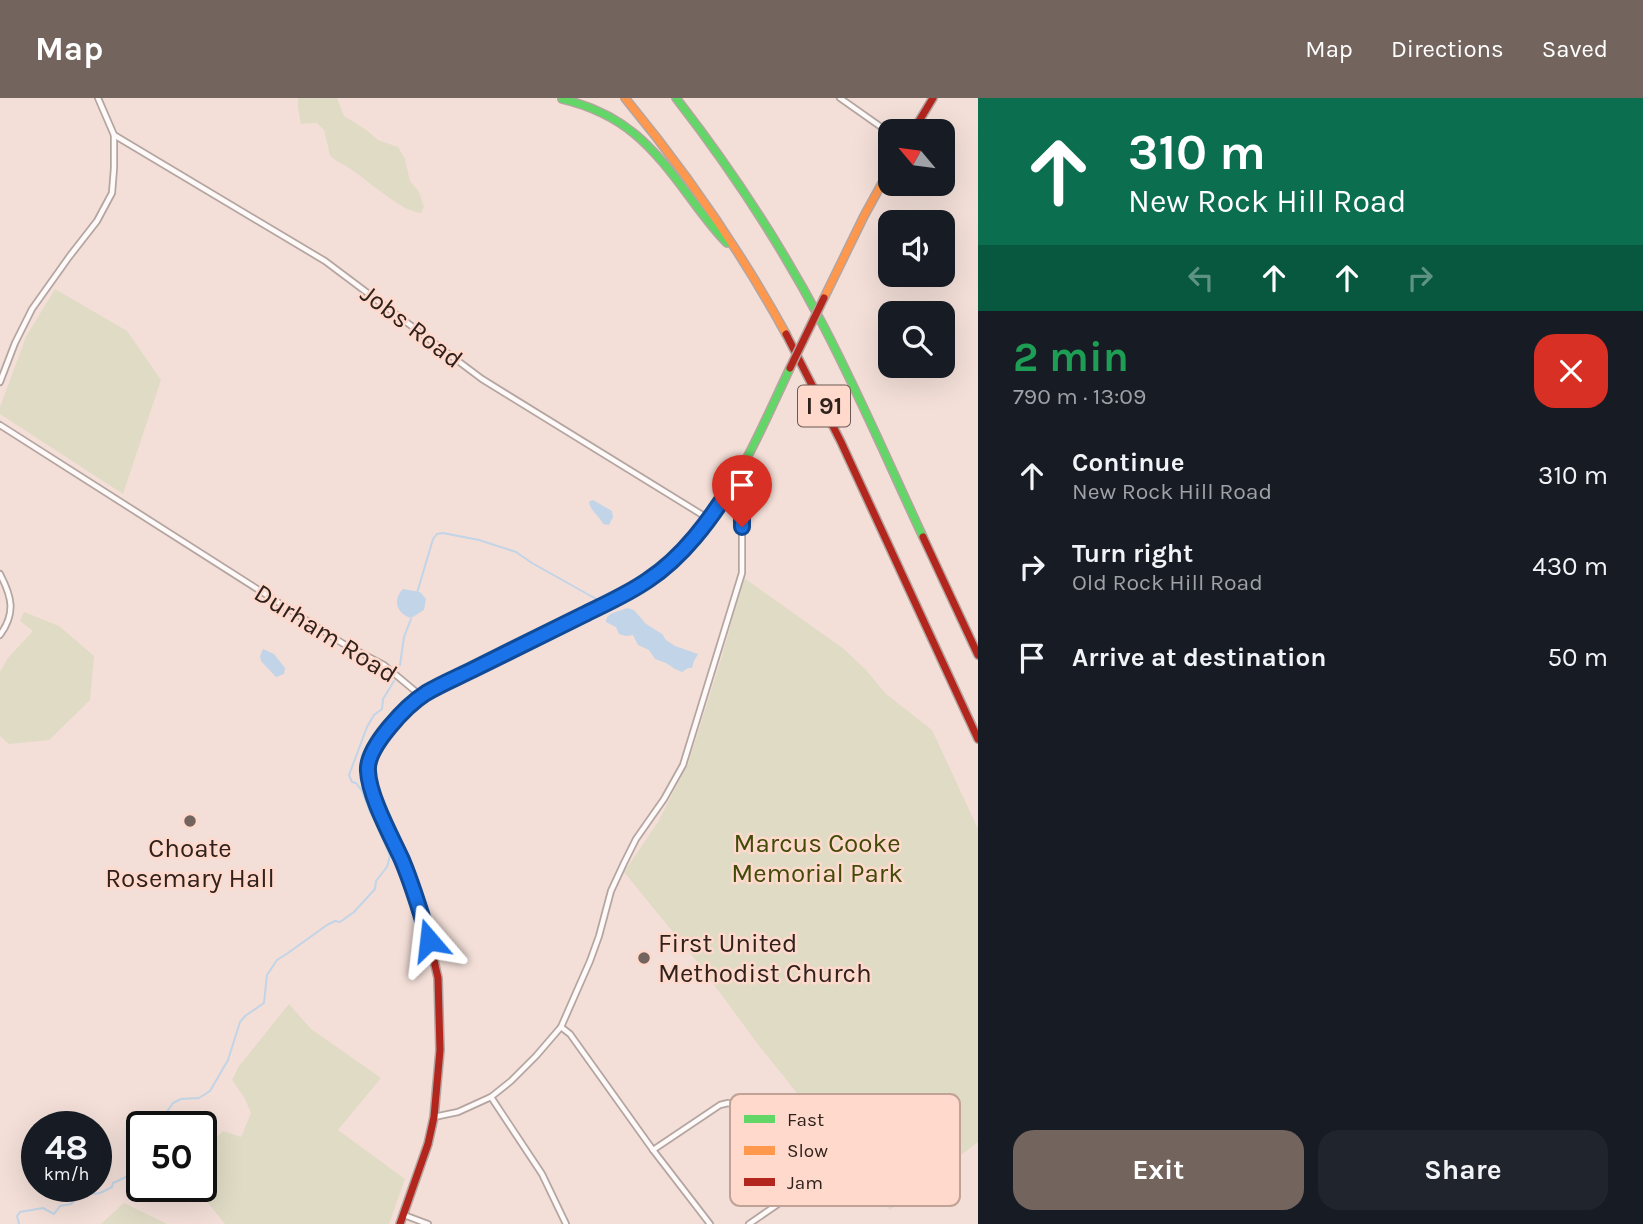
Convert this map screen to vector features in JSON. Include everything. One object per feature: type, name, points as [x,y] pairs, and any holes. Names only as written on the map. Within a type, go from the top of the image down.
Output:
[{"type":"main road","name":"I 91","points":[[625,98],[679,167],[736,249],[778,318],[814,386],[978,739]]},
{"type":"main road","name":"I 91","points":[[676,98],[733,175],[811,302],[855,389],[978,655]]},
{"type":"main road","points":[[920,119],[933,98]]},
{"type":"main road","points":[[562,99],[602,111],[638,135],[718,234],[736,249]]},
{"type":"main road","points":[[422,696],[639,586],[673,560],[709,519],[732,485],[878,191]]},
{"type":"main road","name":"Durham Road","points":[[400,1224],[428,1144],[434,1117],[440,1050],[438,978],[417,900],[370,788],[367,768],[371,754],[381,739],[422,696]]},
{"type":"street","points":[[0,382],[32,309],[97,221],[112,193],[114,135],[98,98]]},
{"type":"street","points":[[840,98],[878,125]]},
{"type":"street","name":"Jobs Road","points":[[114,135],[325,261],[482,379],[709,519]]},
{"type":"street","name":"Durham Road","points":[[0,425],[342,643],[384,665],[422,696]]},
{"type":"street","points":[[434,1117],[458,1112],[491,1097],[528,1064],[561,1027],[590,961],[611,891],[624,863],[683,765],[743,573],[742,509],[732,485]]},
{"type":"street","points":[[0,574],[7,587],[11,611],[8,624],[0,635]]},
{"type":"street","points":[[561,1027],[570,1034],[710,1224]]},
{"type":"street","points":[[491,1097],[542,1174],[566,1224]]},
{"type":"street","points":[[653,1150],[720,1105],[730,1104]]},
{"type":"street","points":[[749,1224],[775,1206]]},
{"type":"street","points":[[404,1215],[428,1224]]},
{"type":"green space","points":[[298,98],[337,98],[344,116],[378,140],[398,147],[405,159],[410,181],[419,192],[424,207],[421,213],[395,202],[332,157],[324,130],[317,123],[301,124]]},
{"type":"green space","points":[[55,289],[127,331],[161,380],[123,494],[0,414],[0,407],[26,337]]},
{"type":"green space","name":"Marcus Cooke Memorial Park","points":[[744,578],[844,649],[885,693],[932,730],[978,829],[978,1142],[960,1156],[960,1094],[798,1094],[698,963],[624,872],[658,822],[688,764]]},
{"type":"green space","points":[[24,612],[59,626],[94,656],[90,700],[49,740],[9,744],[0,736],[0,672],[8,658],[33,631],[20,621]]},
{"type":"green space","points":[[289,1004],[311,1029],[381,1078],[338,1130],[405,1179],[389,1224],[225,1224],[207,1202],[217,1202],[217,1137],[223,1131],[241,1137],[251,1113],[232,1080],[239,1066]]},
{"type":"green space","points":[[124,1203],[167,1224],[101,1224]]},
{"type":"water","points":[[593,500],[612,511],[613,517],[609,525],[603,524],[592,509],[589,503]]},
{"type":"water","points":[[403,589],[420,592],[426,599],[424,610],[411,618],[399,610],[397,602]]},
{"type":"water","points":[[627,608],[634,610],[646,624],[675,646],[698,654],[692,668],[682,672],[655,659],[649,650],[638,645],[633,635],[619,634],[616,627],[606,622],[611,614]]},
{"type":"water","points":[[263,649],[274,654],[285,668],[284,674],[276,677],[261,661]]},
{"type":"waterway","points":[[417,593],[433,539],[437,534],[443,533],[479,540],[516,552],[598,600]]},
{"type":"waterway","points":[[400,665],[404,637],[411,619]]},
{"type":"waterway","points":[[167,1111],[173,1103],[181,1099],[199,1098],[210,1091],[228,1060],[240,1022],[264,1003],[267,975],[277,960],[327,925],[340,922],[354,912],[375,889],[376,881],[387,867],[390,856],[376,822],[362,791],[349,775],[367,727],[374,715],[382,709],[383,699],[394,681]]},
{"type":"waterway","points":[[19,1224],[17,1216],[20,1212],[43,1208],[54,1214],[60,1206],[71,1204],[84,1190],[91,1193],[105,1191],[112,1187],[113,1183],[126,1177]]},
{"type":"traffic: fast","points":[[676,98],[755,208],[807,295],[849,377],[923,537]]},
{"type":"traffic: fast","points":[[562,99],[603,113],[635,134],[662,162],[727,243]]},
{"type":"traffic: fast","points":[[506,653],[640,586],[667,566],[691,543],[712,516],[747,459],[790,368]]},
{"type":"traffic: slow","points":[[625,98],[711,212],[786,334]]},
{"type":"traffic: slow","points":[[824,298],[878,191]]},
{"type":"traffic: slow","points":[[432,952],[417,900],[370,787],[367,768],[371,753],[396,721],[421,696],[506,653]]},
{"type":"traffic: jam","points":[[920,119],[933,98]]},
{"type":"traffic: jam","points":[[790,368],[824,298]]},
{"type":"traffic: jam","points":[[786,334],[841,442],[978,739]]},
{"type":"traffic: jam","points":[[923,537],[978,655]]},
{"type":"traffic: jam","points":[[400,1224],[428,1144],[434,1117],[440,1050],[438,978],[432,952]]},
{"type":"place","name":"Choate Rosemary Hall","points":[[190,821]]},
{"type":"place","name":"First United Methodist Church","points":[[644,958]]},
{"type":"route","points":[[429,940],[417,900],[370,788],[367,768],[371,754],[381,739],[396,721],[428,692],[639,586],[660,572],[695,535],[732,485],[742,509],[742,527]]}]
